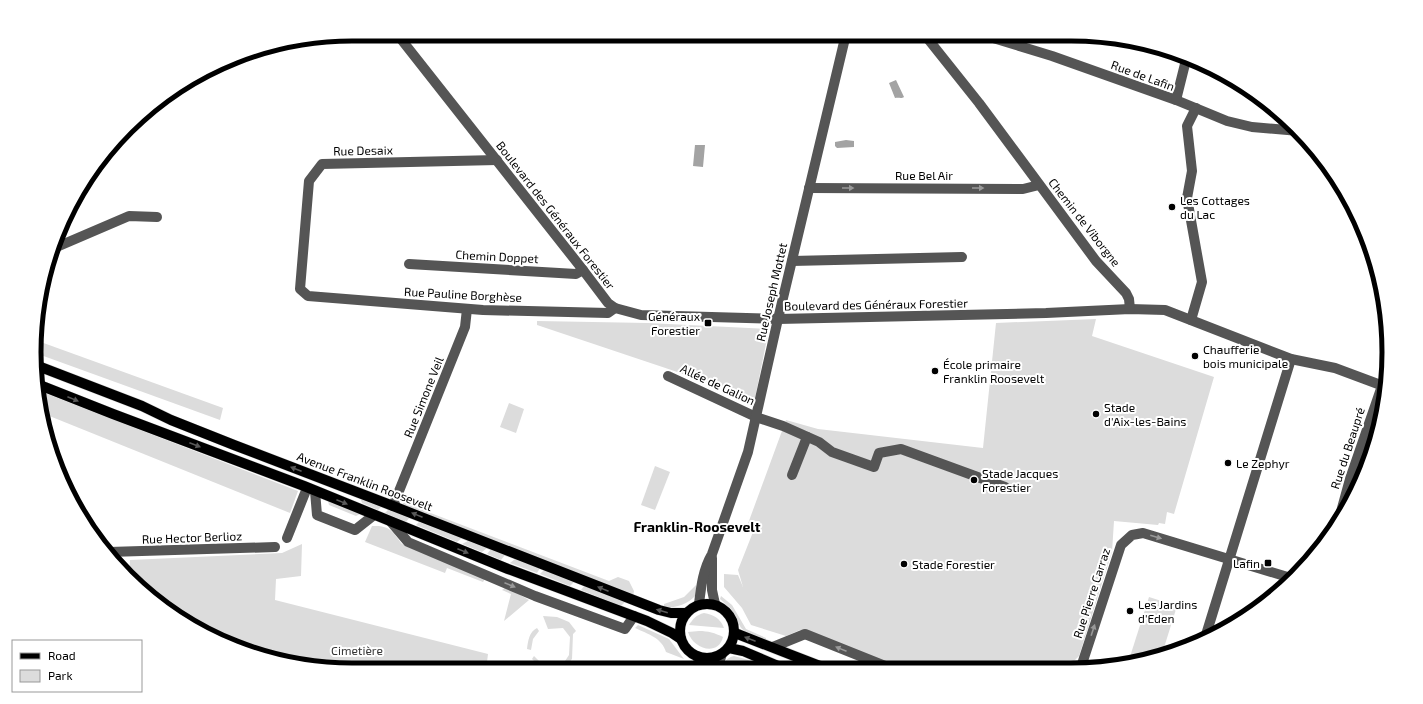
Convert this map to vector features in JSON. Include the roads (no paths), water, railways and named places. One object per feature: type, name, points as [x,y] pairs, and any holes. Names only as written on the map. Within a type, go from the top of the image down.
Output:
[{"type":"main road","name":"Avenue Franklin Roosevelt","points":[[42,367],[142,406],[171,420],[660,610],[671,613],[686,613]]},
{"type":"main road","points":[[42,372],[171,420]]},
{"type":"main road","points":[[43,387],[311,489],[508,569],[634,616],[672,633],[681,639]]},
{"type":"main road","points":[[700,604],[715,604],[722,607],[732,618],[734,625],[735,633],[733,641],[725,651],[714,658],[697,656],[690,652],[684,646],[681,639],[681,622],[686,613],[692,607],[700,604]]},
{"type":"main road","points":[[735,633],[812,663]]},
{"type":"main road","points":[[725,651],[743,651],[771,663]]},
{"type":"street","name":"Boulevard des Généraux Forestier","points":[[403,41],[600,293],[608,303],[615,308],[640,315],[778,320],[1046,313],[1130,309]]},
{"type":"street","name":"Rue Joseph Mottet","points":[[700,604],[702,585],[707,563],[712,554],[748,452],[844,41]]},
{"type":"street","name":"Chemin de Viborgne","points":[[930,41],[979,103],[1096,261],[1126,293],[1129,299],[1130,309]]},
{"type":"street","name":"Rue de Lafin","points":[[1003,41],[1052,56],[1176,100],[1227,121],[1252,126],[1289,130]]},
{"type":"street","points":[[1176,100],[1185,63]]},
{"type":"street","points":[[1191,320],[1202,282],[1187,198],[1192,171],[1188,126],[1196,108]]},
{"type":"street","name":"Rue Desaix","points":[[308,296],[300,289],[309,181],[322,164],[497,160]]},
{"type":"street","name":"Rue Bel Air","points":[[809,188],[1023,189],[1039,185]]},
{"type":"street","points":[[60,245],[129,216],[157,217]]},
{"type":"street","points":[[792,261],[962,257]]},
{"type":"street","name":"Chemin Doppet","points":[[409,264],[576,274],[583,270]]},
{"type":"street","name":"Rue Pauline Borghèse","points":[[308,296],[467,309],[608,313],[615,308]]},
{"type":"street","name":"Rue Simone Veil","points":[[393,506],[465,327],[467,309]]},
{"type":"street","points":[[1130,309],[1165,310],[1290,359],[1335,368],[1380,384]]},
{"type":"street","points":[[1207,632],[1290,359]]},
{"type":"street","name":"Allée de Galion","points":[[668,376],[756,417],[783,426],[818,442],[832,452],[874,467],[879,454],[901,449],[1005,487]]},
{"type":"street","name":"Rue du Beaupré","points":[[1358,470],[1376,411]]},
{"type":"street","points":[[792,475],[807,437]]},
{"type":"street","points":[[311,489],[318,515],[355,530],[374,514]]},
{"type":"street","points":[[287,538],[311,489]]},
{"type":"street","points":[[392,522],[408,542],[535,596],[626,629],[634,616]]},
{"type":"street","name":"Rue Pierre Carraz","points":[[1083,662],[1121,546],[1132,535],[1143,533],[1286,577]]},
{"type":"street","name":"Rue Hector Berlioz","points":[[114,552],[275,547]]},
{"type":"street","name":"Rue Joseph Mottet","points":[[712,554],[712,590],[715,604]]},
{"type":"street","points":[[773,648],[805,634],[878,663]]},
{"type":"street","points":[[720,663],[725,651]]},
{"type":"street","points":[[697,656],[700,663]]},
{"type":"place","name":"Les Cottages du Lac","points":[[1172,207]]},
{"type":"place","name":"Généraux Forestier","points":[[708,323]]},
{"type":"place","name":"Chaufferie bois municipale","points":[[1195,356]]},
{"type":"place","name":"École primaire Franklin Roosevelt","points":[[935,371]]},
{"type":"place","name":"Stade d'Aix-les-Bains","points":[[1096,414]]},
{"type":"place","name":"Le Zephyr","points":[[1228,463]]},
{"type":"place","name":"Stade Jacques Forestier","points":[[974,480]]},
{"type":"place","name":"Lafin","points":[[1268,563]]},
{"type":"place","name":"Stade Forestier","points":[[904,564]]},
{"type":"place","name":"Les Jardins d'Eden","points":[[1130,611]]},
{"type":"district","name":"Franklin-Roosevelt","points":[[697,526]]},
{"type":"park label","name":"Cimetière","points":[[357,650]]}]
